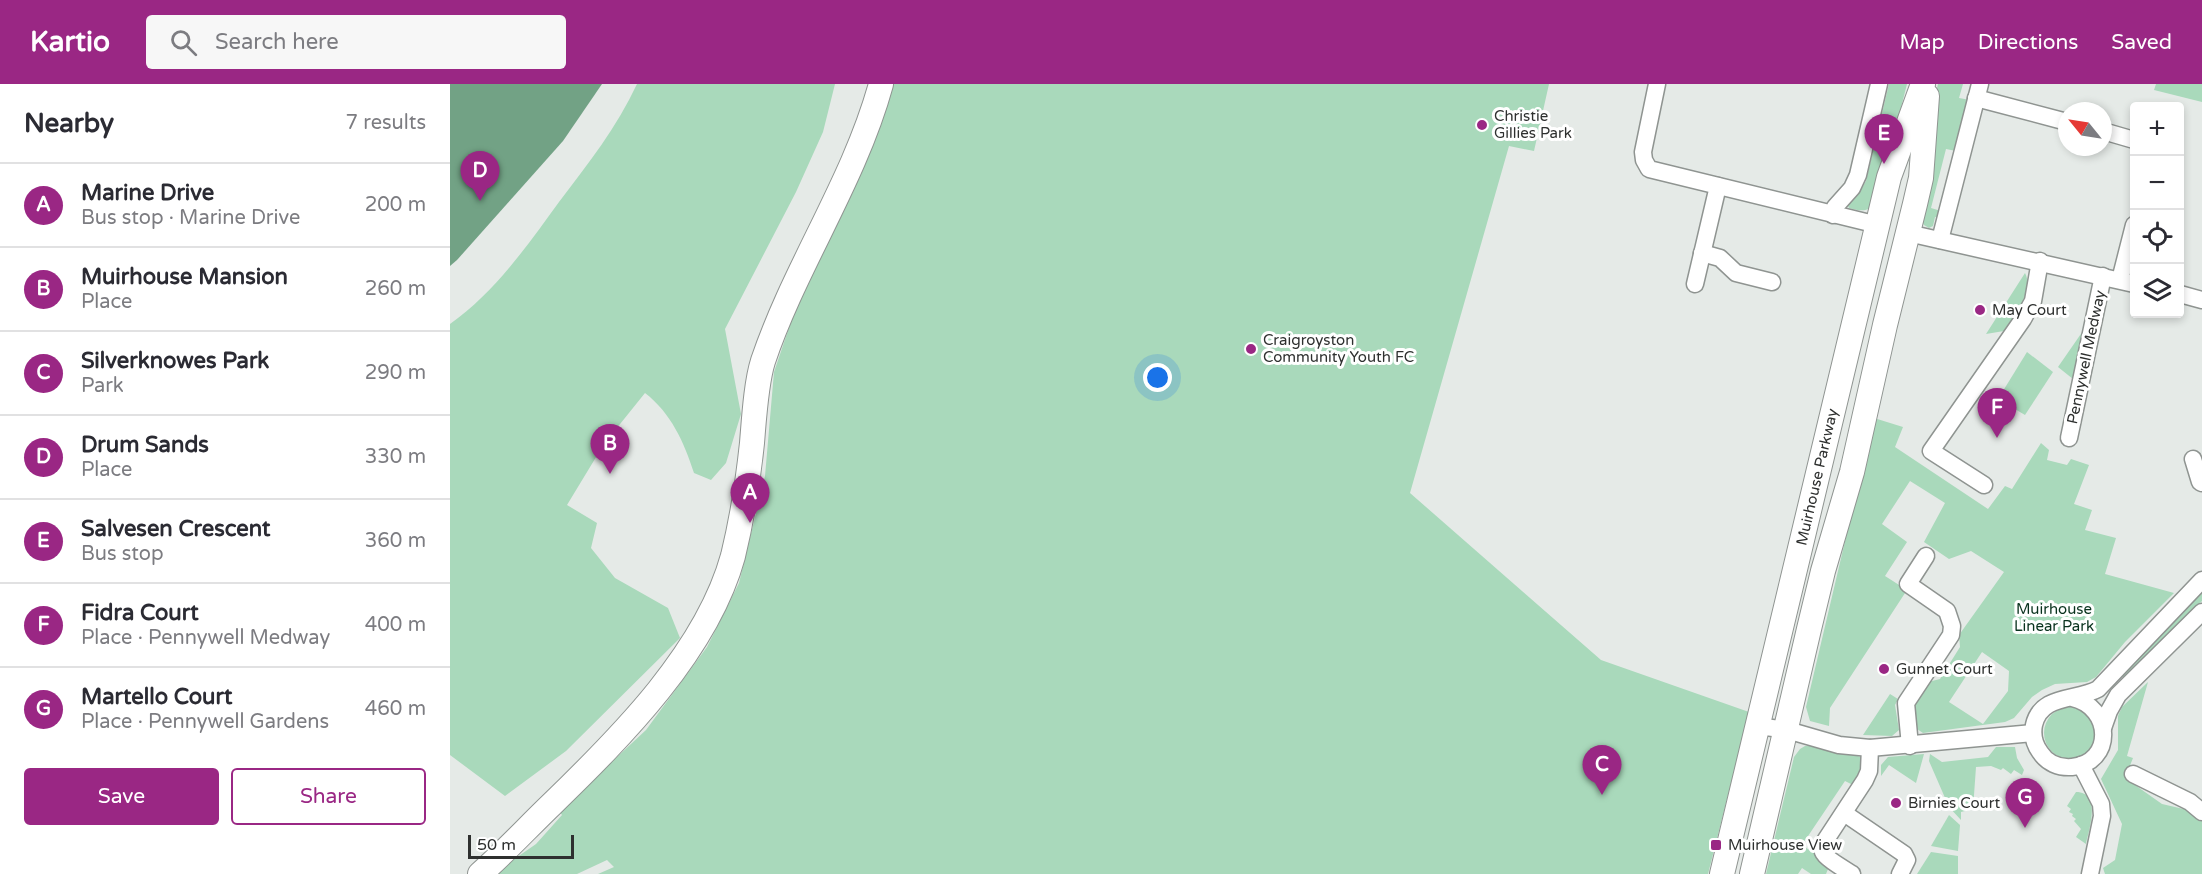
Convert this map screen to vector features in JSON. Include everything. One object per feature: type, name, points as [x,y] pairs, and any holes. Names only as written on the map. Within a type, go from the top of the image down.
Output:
[{"type":"street","points":[[480,874],[601,757],[680,664],[712,612],[732,557],[743,507],[762,364],[787,302],[849,171],[871,118],[881,84]]},
{"type":"street","points":[[1657,84],[1644,152],[1644,160],[1649,169],[1878,225]]},
{"type":"street","points":[[1833,215],[1835,207],[1852,188],[1858,175],[1878,84]]},
{"type":"street","name":"Muirhouse Parkway","points":[[1722,874],[1889,177],[1923,84]]},
{"type":"street","name":"Muirhouse Parkway","points":[[1752,874],[1818,590],[1852,472],[1908,233],[1920,178],[1928,84]]},
{"type":"street","points":[[1940,240],[1978,91],[2058,119]]},
{"type":"street","points":[[2112,134],[2130,139]]},
{"type":"street","points":[[1695,284],[1718,186]]},
{"type":"street","name":"Pennywell Medway","points":[[1908,233],[2127,282]]},
{"type":"street","points":[[1702,253],[1720,258],[1736,273],[1772,282]]},
{"type":"street","points":[[2127,282],[2130,258]]},
{"type":"street","points":[[1984,484],[1931,451],[2023,319],[2032,301],[2040,261]]},
{"type":"street","name":"Pennywell Medway","points":[[2069,438],[2103,276]]},
{"type":"street","points":[[2184,295],[2202,300]]},
{"type":"street","points":[[2193,459],[2199,487]]},
{"type":"street","points":[[1910,746],[1906,704],[1951,635],[1952,626],[1947,611],[1908,584],[1926,556]]},
{"type":"street","points":[[2202,580],[2108,680],[2090,693],[2056,700],[2042,710],[2034,725],[2034,733],[2037,747],[2049,762],[2062,767],[2081,765],[2094,757],[2102,743],[2103,728],[2109,711],[2118,695],[2202,612]]},
{"type":"street","points":[[2072,698],[2093,707],[2103,728]]},
{"type":"street","points":[[1758,726],[1787,730],[1839,745],[1870,748],[2034,733]]},
{"type":"street","points":[[1852,874],[1823,852],[1824,841],[1865,780],[1869,771],[1870,748]]},
{"type":"street","points":[[2081,765],[2102,804],[2102,816],[2090,874]]},
{"type":"street","points":[[2133,774],[2190,802],[2202,812]]},
{"type":"street","points":[[1844,813],[1904,854],[1907,860],[1900,874]]},
{"type":"green space","points":[[637,84],[835,84],[823,132],[796,192],[725,329],[741,414],[726,463],[711,480],[694,473],[686,450],[669,419],[645,393],[604,444],[567,505],[597,523],[591,548],[615,578],[668,608],[680,638],[566,751],[505,796],[450,755],[450,324],[482,298],[522,252],[601,145]]},
{"type":"green space","points":[[891,84],[1549,84],[1534,151],[1509,146],[1410,493],[1601,660],[1749,712],[1708,874],[598,874],[614,867],[607,860],[577,874],[493,874],[536,844],[562,815],[559,811],[646,730],[707,647],[739,583],[765,476],[774,372],[797,304],[861,174]]},
{"type":"green space","points":[[1889,84],[1907,84],[1878,199],[1866,210],[1849,208],[1847,204],[1858,195],[1866,181]]},
{"type":"green space","points":[[1938,84],[1963,84],[1959,98],[1970,100],[1956,151],[1946,149],[1931,208],[1941,211],[1939,218],[1935,217],[1933,226],[1929,228],[1922,221],[1934,100]]},
{"type":"green space","points":[[2156,84],[2202,84],[2202,102],[2154,90]]},
{"type":"green space","points":[[2025,273],[2027,288],[2017,311],[2004,331],[1986,334]]},
{"type":"green space","points":[[2085,328],[2076,375],[2073,379],[2058,367]]},
{"type":"green space","points":[[2027,352],[2053,372],[2025,415],[1998,399]]},
{"type":"green space","name":"Muirhouse Linear Park","points":[[1874,418],[1903,427],[1895,447],[1988,509],[2005,486],[2012,489],[2041,443],[2049,450],[2047,460],[2067,465],[2071,459],[2089,465],[2074,504],[2092,510],[2085,530],[2116,538],[2105,574],[2174,593],[2125,642],[2096,677],[2087,682],[2055,684],[2042,690],[2032,697],[2014,718],[2005,722],[1923,733],[1917,729],[1913,704],[1928,682],[1940,679],[1960,647],[1959,635],[2004,572],[1971,551],[1949,559],[1924,542],[1945,503],[1910,481],[1882,524],[1907,542],[1885,576],[1907,590],[1830,708],[1829,726],[1810,721],[1806,707]],"holes":[[[1982,652],[2009,671],[2008,691],[1983,724],[1949,702]]]},
{"type":"green space","points":[[2202,589],[2202,601],[2125,679],[2121,675]]},
{"type":"green space","points":[[2148,682],[2127,756],[2133,758],[2125,778],[2162,804],[2188,810],[2202,821],[2202,874],[2105,874],[2103,868],[2115,860],[2122,824],[2101,779],[2118,750],[2118,716],[2122,707]]},
{"type":"green space","points":[[1890,694],[1898,699],[1895,705],[1899,730],[1892,736],[1863,735]]},
{"type":"green space","points":[[2070,707],[2080,709],[2088,715],[2094,723],[2096,733],[2094,743],[2088,751],[2080,757],[2070,759],[2060,757],[2052,751],[2046,743],[2044,733],[2046,723],[2052,715],[2060,709]]},
{"type":"green space","points":[[1805,746],[1862,757],[1864,763],[1855,786],[1845,781],[1802,845],[1830,864],[1826,874],[1811,874],[1802,868],[1798,874],[1766,874],[1794,757]]},
{"type":"green space","points":[[1996,747],[2015,747],[2017,758],[2024,770],[2022,775],[2014,770],[2011,774],[2003,768],[2001,770],[1991,766],[1976,767],[1973,809],[1961,812],[1961,820],[1949,807],[1929,761],[1930,754],[1942,762],[1988,757]]},
{"type":"green space","points":[[1924,754],[1916,783],[1889,765],[1881,776],[1881,765],[1888,757]]},
{"type":"green space","points":[[2076,792],[2089,798],[2091,805],[2091,821],[2086,844],[2076,837],[2081,829],[2074,821],[2076,819],[2072,816],[2073,814],[2069,812],[2071,809],[2067,806]]},
{"type":"green space","points":[[1949,815],[1960,825],[1958,851],[1931,846]]},
{"type":"green space","points":[[1931,852],[1958,856],[1958,874],[1917,874]]},
{"type":"shaded area","points":[[450,84],[602,84],[563,141],[450,266]]},
{"type":"place","name":"Christie Gillies Park","points":[[1482,125]]},
{"type":"place","name":"Salvesen Crescent","points":[[1884,164]]},
{"type":"place","name":"Drum Sands","points":[[480,201]]},
{"type":"place","name":"May Court","points":[[1980,310]]},
{"type":"place","name":"Craigroyston Community Youth FC","points":[[1251,349]]},
{"type":"place","name":"Fidra Court","points":[[1997,438]]},
{"type":"place","name":"Muirhouse Mansion","points":[[610,474]]},
{"type":"place","name":"Marine Drive","points":[[750,523]]},
{"type":"place","name":"Gunnet Court","points":[[1884,669]]},
{"type":"place","name":"Silverknowes Park","points":[[1602,795]]},
{"type":"place","name":"Birnies Court","points":[[1896,803]]},
{"type":"place","name":"Martello Court","points":[[2025,828]]},
{"type":"place","name":"Muirhouse View","points":[[1716,845]]}]
